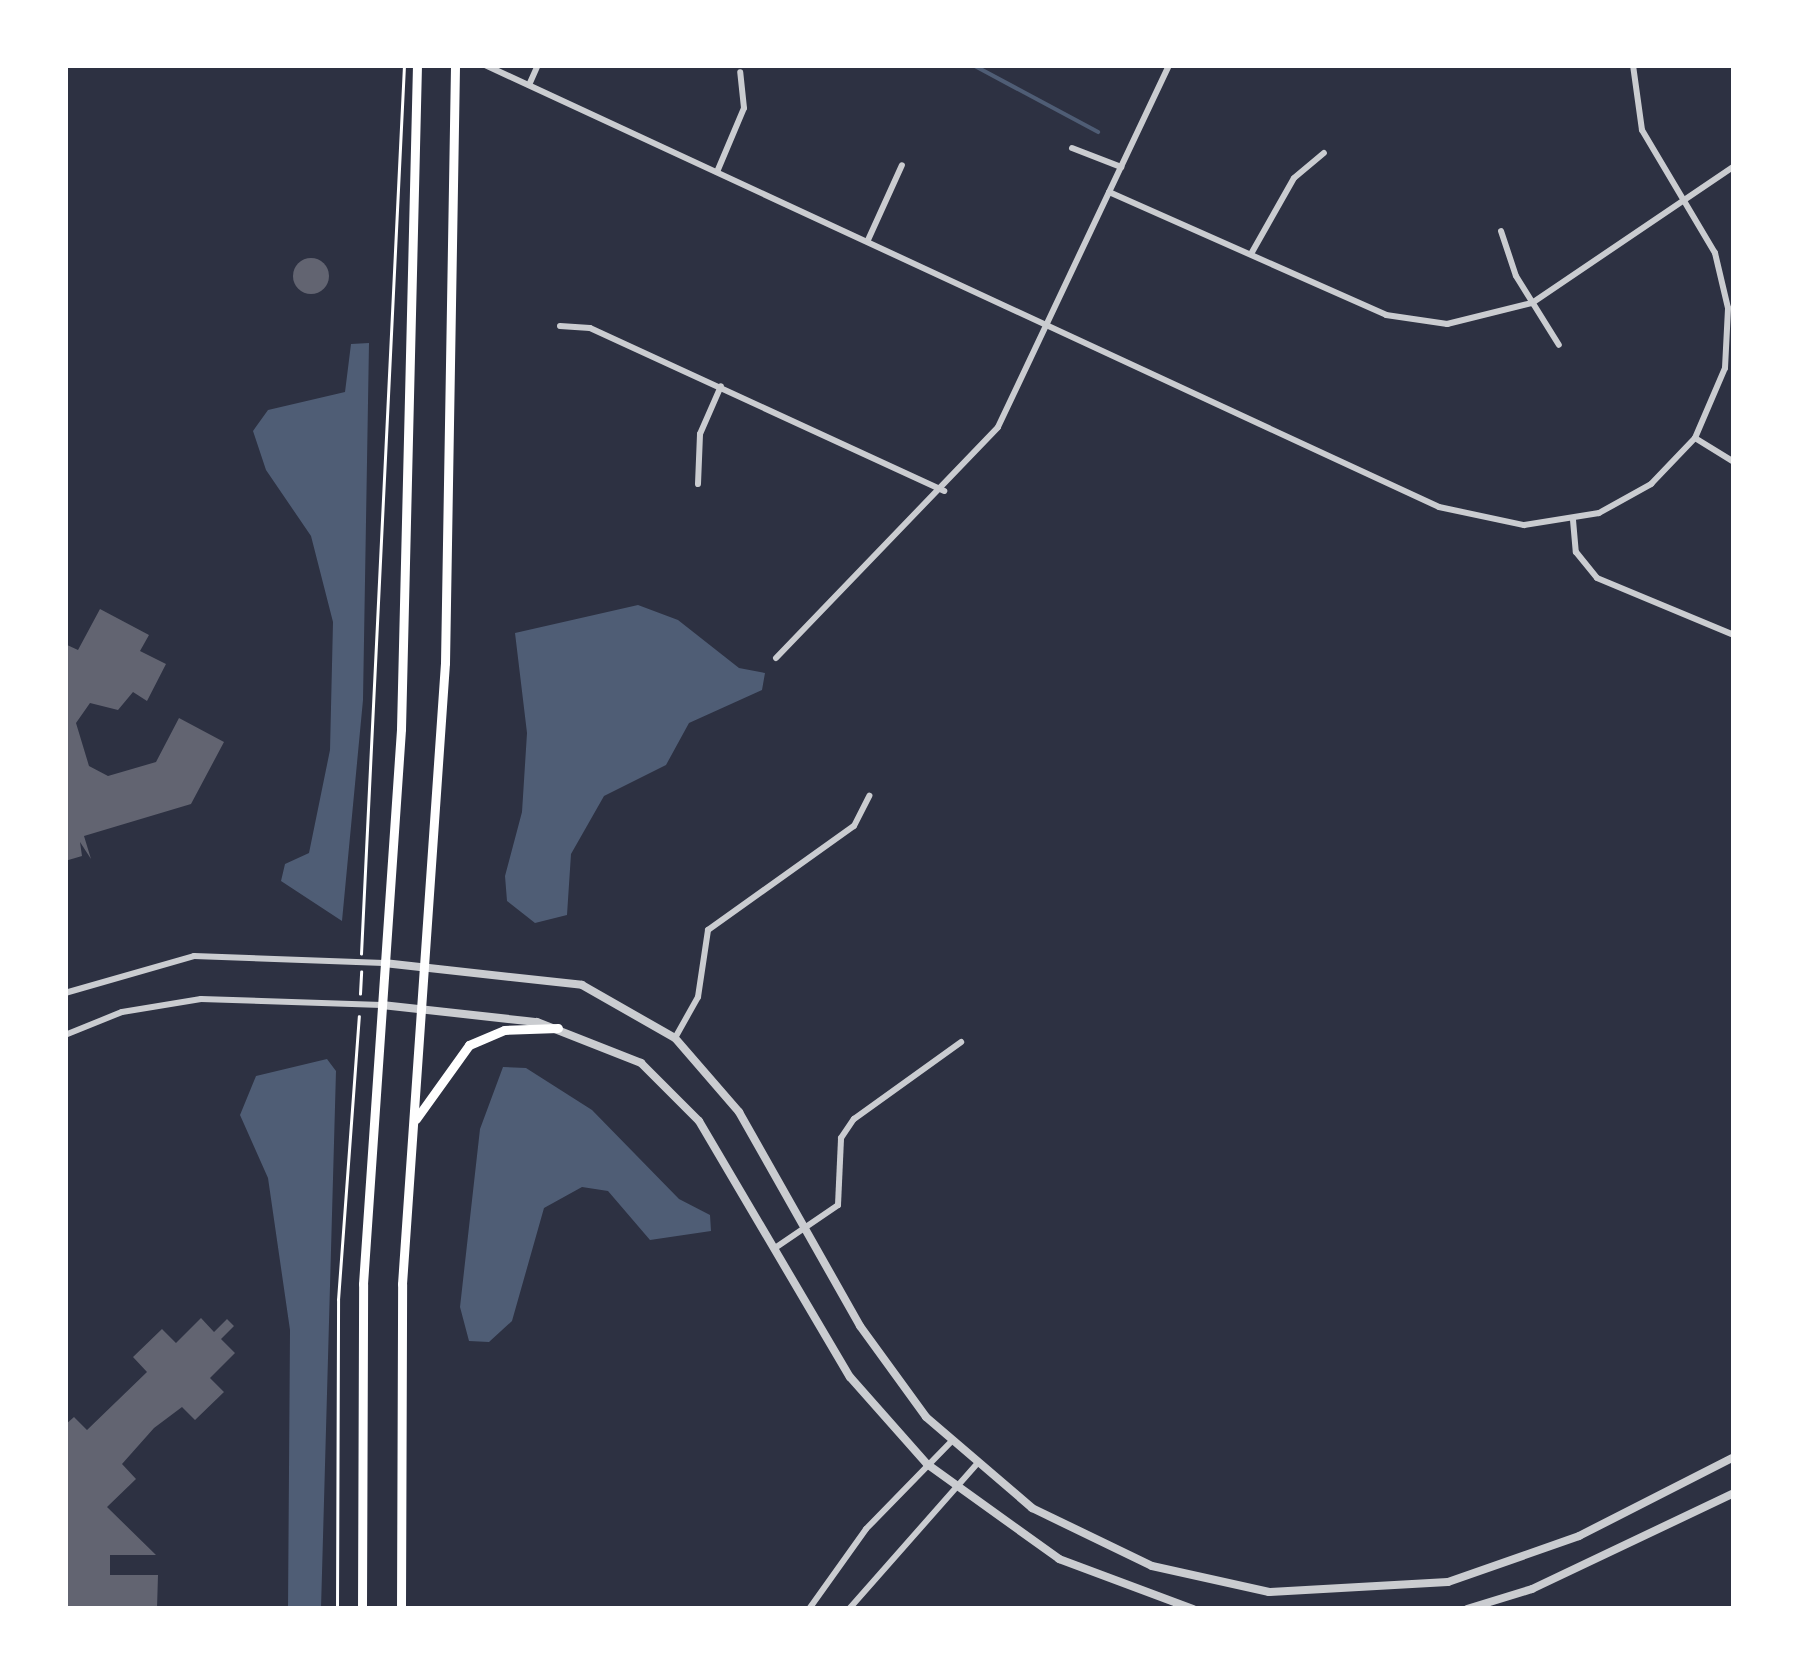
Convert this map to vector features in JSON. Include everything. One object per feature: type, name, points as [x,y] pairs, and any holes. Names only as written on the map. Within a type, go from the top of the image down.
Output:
[{"type":"main road","points":[[362,1609],[363,1284],[404,656],[417,65]]},
{"type":"main road","points":[[401,1609],[402,1284],[446,663],[455,65]]},
{"type":"main road","points":[[414,1122],[469,1045],[504,1030],[558,1028]]},
{"type":"street","points":[[485,65],[1438,508],[1494,522],[1573,520],[1635,496],[1695,438],[1724,368],[1731,307],[1716,253],[1642,130],[1634,65]]},
{"type":"street","points":[[529,85],[538,65]]},
{"type":"street","points":[[776,658],[944,491],[998,427],[1168,65]]},
{"type":"street","points":[[717,172],[744,108],[740,72]]},
{"type":"street","points":[[1072,148],[1121,167]]},
{"type":"street","points":[[1251,254],[1294,178],[1324,153]]},
{"type":"street","points":[[868,240],[902,164]]},
{"type":"street","points":[[1109,192],[1423,323],[1476,322],[1532,303],[1734,166]]},
{"type":"street","points":[[1502,231],[1532,303],[1559,344]]},
{"type":"street","points":[[560,326],[590,328],[944,491]]},
{"type":"street","points":[[698,484],[700,434],[721,386]]},
{"type":"street","points":[[1695,438],[1734,462]]},
{"type":"street","points":[[1573,520],[1576,552],[1597,578],[1734,635]]},
{"type":"street","points":[[675,1038],[698,997],[708,930],[854,826],[869,796]]},
{"type":"street","points":[[65,993],[194,956],[426,966],[582,985],[675,1038],[739,1112],[898,1384],[951,1442],[976,1465],[1068,1529],[1152,1566],[1230,1586],[1319,1594],[1406,1589],[1492,1570],[1734,1458]]},
{"type":"street","points":[[65,1035],[122,1012],[200,998],[423,1009],[558,1028],[626,1053],[680,1098],[776,1248],[850,1376],[927,1464],[952,1488],[1059,1559],[1193,1609]]},
{"type":"street","points":[[776,1248],[840,1202],[846,1127],[961,1042]]},
{"type":"street","points":[[809,1609],[927,1464],[951,1442]]},
{"type":"street","points":[[849,1609],[976,1465]]},
{"type":"street","points":[[1467,1609],[1532,1589],[1734,1493]]},
{"type":"path","points":[[337,1609],[338,1300],[360,1004],[404,65]]},
{"type":"water","points":[[369,343],[363,700],[342,921],[281,881],[285,864],[309,853],[330,750],[333,622],[311,536],[266,470],[253,431],[268,410],[345,392],[351,344]]},
{"type":"water","points":[[638,605],[678,620],[739,668],[765,673],[762,690],[689,723],[666,765],[604,796],[571,854],[567,915],[535,923],[507,901],[505,876],[522,812],[527,733],[515,633]]},
{"type":"water","points":[[327,1059],[336,1071],[321,1609],[288,1609],[290,1330],[268,1178],[240,1115],[256,1076]]},
{"type":"water","points":[[503,1067],[526,1068],[592,1110],[679,1199],[710,1215],[711,1231],[650,1240],[608,1191],[582,1187],[544,1208],[512,1321],[489,1342],[469,1341],[460,1307],[480,1129]]},
{"type":"building","points":[[311,258],[324,263],[329,276],[324,289],[311,294],[298,289],[293,276],[298,263]]},
{"type":"building","points":[[100,609],[149,635],[140,651],[166,664],[147,701],[133,692],[118,710],[90,703],[76,723],[89,766],[108,776],[156,762],[179,718],[224,742],[191,804],[84,836],[91,859],[80,842],[82,856],[65,861],[65,644],[78,650]]},
{"type":"building","points":[[201,1318],[214,1332],[227,1319],[234,1326],[221,1339],[235,1353],[210,1378],[224,1392],[195,1420],[182,1407],[154,1428],[122,1464],[136,1479],[107,1507],[156,1555],[110,1555],[110,1575],[158,1575],[157,1609],[65,1609],[65,1425],[74,1417],[87,1430],[147,1372],[133,1357],[162,1329],[176,1343]]},
{"type":"waterway","points":[[973,65],[1098,132]]}]
